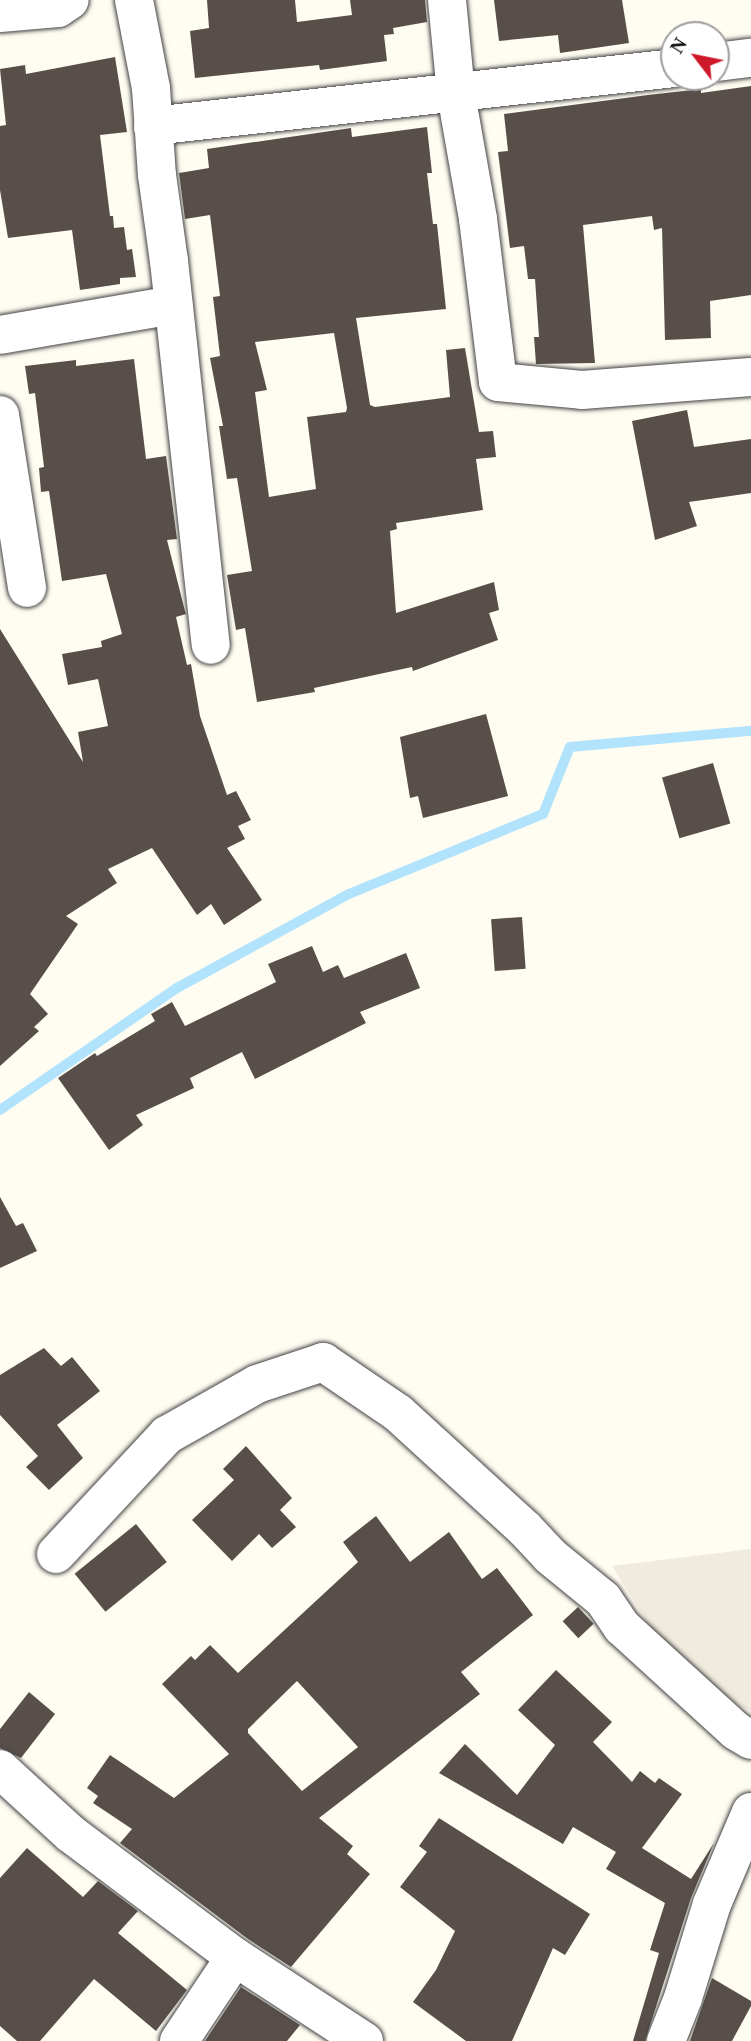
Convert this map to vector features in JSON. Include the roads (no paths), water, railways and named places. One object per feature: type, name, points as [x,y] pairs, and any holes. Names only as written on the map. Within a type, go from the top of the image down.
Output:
[{"type":"street","points":[[0,13],[58,8],[70,0]]},
{"type":"street","points":[[134,0],[151,88],[153,127],[211,645]]},
{"type":"street","points":[[447,0],[456,94],[478,219],[498,382],[582,390],[751,377]]},
{"type":"street","points":[[730,60],[751,58]]},
{"type":"street","points":[[153,127],[660,70]]},
{"type":"street","points":[[0,335],[173,305]]},
{"type":"street","points":[[0,415],[27,588]]},
{"type":"street","points":[[56,1554],[167,1435],[257,1384],[323,1362],[398,1413],[551,1556],[603,1599],[622,1627],[736,1731],[751,1740]]},
{"type":"street","points":[[1,1771],[71,1834],[235,1957],[364,2041]]},
{"type":"street","points":[[666,2041],[683,1998],[712,1904],[751,1812]]},
{"type":"street","points":[[179,2041],[235,1957]]},
{"type":"waterway","points":[[0,1110],[177,988],[349,894],[543,814],[570,747],[751,731]]}]
